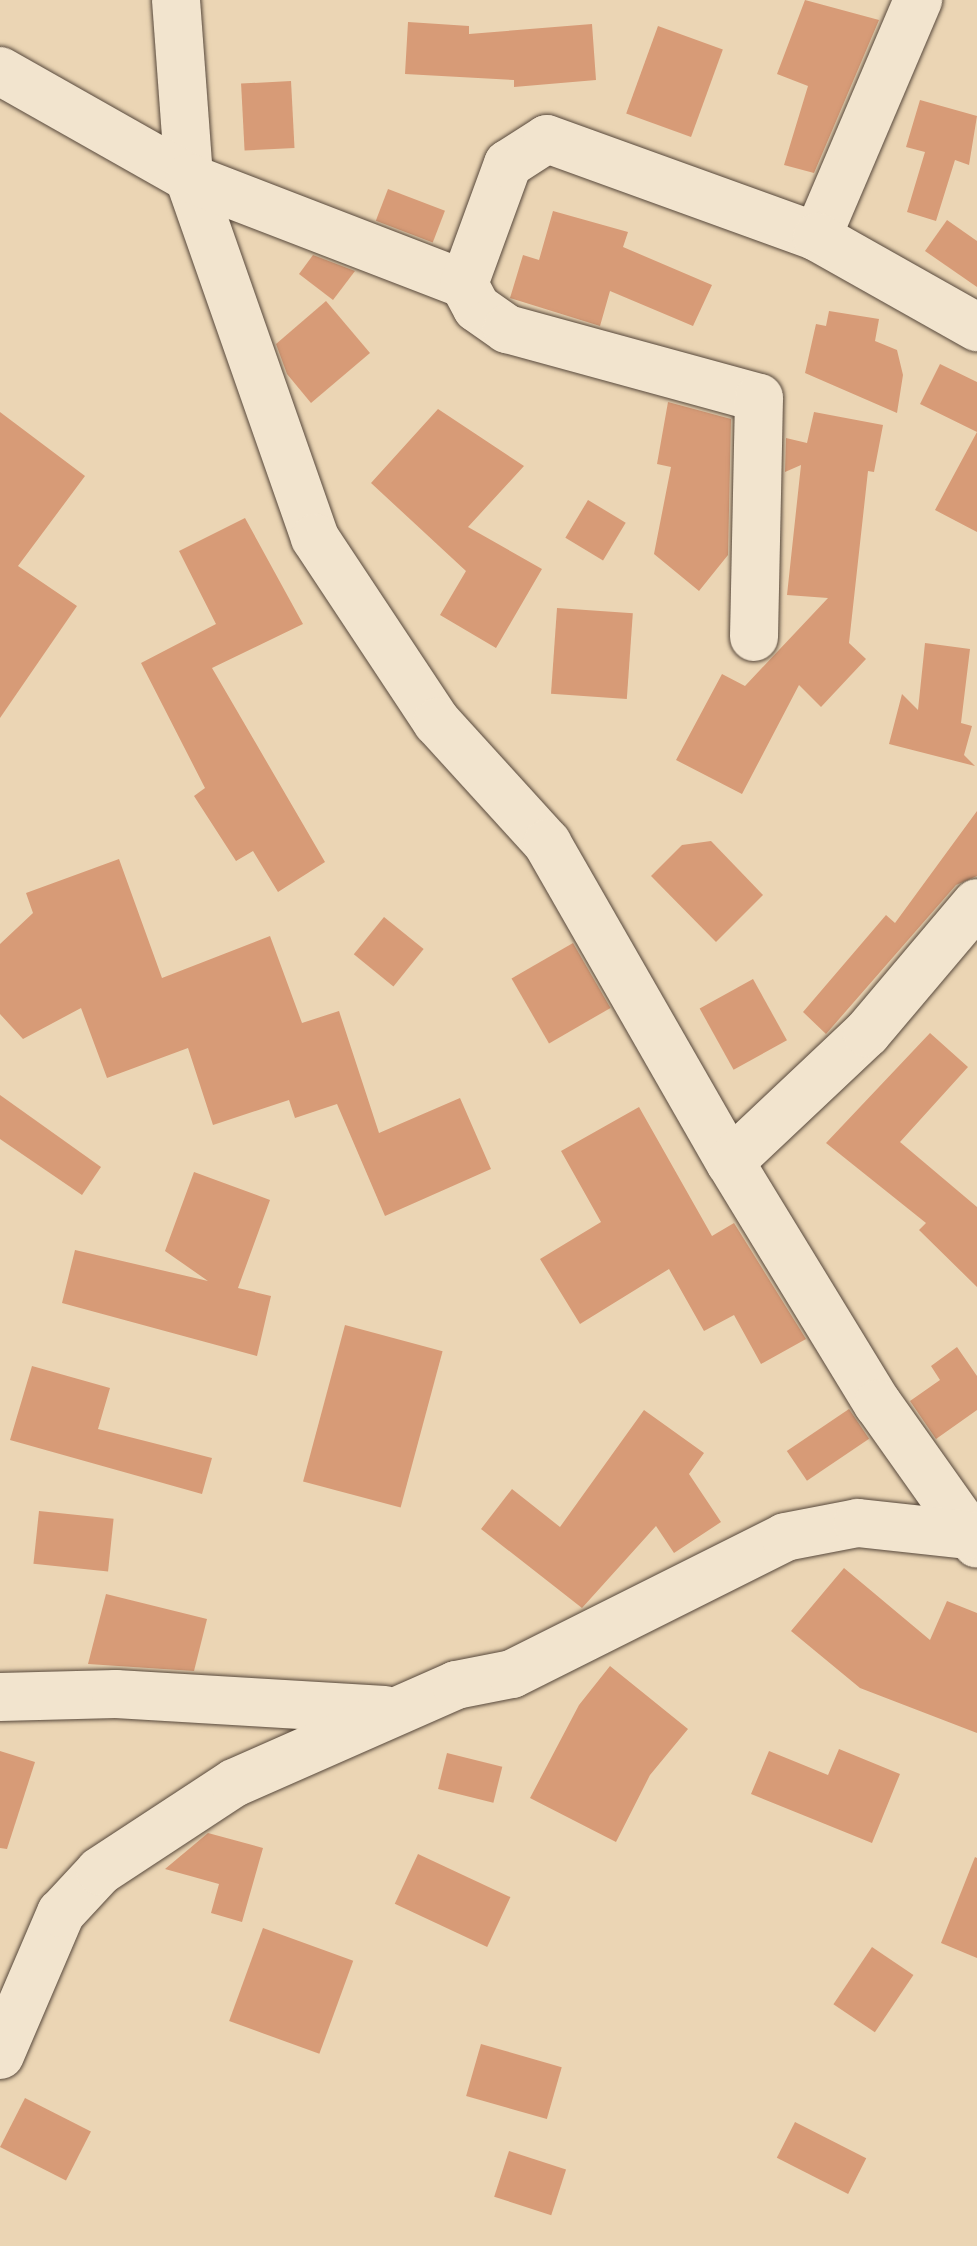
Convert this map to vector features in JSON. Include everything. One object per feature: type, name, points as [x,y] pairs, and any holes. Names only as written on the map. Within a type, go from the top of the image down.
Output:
[{"type":"street","points":[[176,0],[189,178],[316,538],[437,722],[547,843],[730,1162],[973,1540]]},
{"type":"street","points":[[817,237],[918,0]]},
{"type":"street","points":[[0,71],[189,178],[464,284],[477,308],[507,329],[759,398],[754,638]]},
{"type":"street","points":[[464,284],[508,164],[547,138],[817,237],[977,327]]},
{"type":"street","points":[[730,1162],[867,1033],[977,903]]},
{"type":"street","points":[[0,2055],[60,1913],[100,1871],[234,1783],[456,1685],[512,1674],[785,1537],[858,1523],[973,1540]]},
{"type":"street","points":[[0,1697],[116,1694],[398,1711]]},
{"type":"building","points":[[805,0],[879,20],[814,173],[784,165],[808,86],[777,74]]},
{"type":"building","points":[[408,22],[469,26],[469,34],[592,24],[596,80],[514,87],[514,80],[405,74]]},
{"type":"building","points":[[658,26],[723,50],[691,137],[626,113]]},
{"type":"building","points":[[291,81],[295,148],[245,151],[241,84]]},
{"type":"building","points":[[920,100],[977,116],[969,165],[955,160],[936,221],[907,212],[925,152],[906,147]]},
{"type":"building","points":[[388,189],[445,211],[433,243],[376,221]]},
{"type":"building","points":[[553,211],[628,232],[623,247],[712,285],[693,326],[610,291],[600,326],[510,298],[523,255],[539,260]]},
{"type":"building","points":[[947,220],[977,241],[977,287],[925,251]]},
{"type":"building","points":[[313,255],[355,271],[333,300],[299,274]]},
{"type":"building","points":[[326,301],[370,353],[311,403],[287,374],[276,344]]},
{"type":"building","points":[[829,311],[879,319],[875,341],[897,350],[903,375],[897,413],[805,373],[816,324],[826,326]]},
{"type":"building","points":[[940,364],[977,382],[977,432],[920,404]]},
{"type":"building","points":[[668,402],[731,419],[728,555],[699,591],[654,554],[671,467],[657,464]]},
{"type":"building","points":[[438,409],[524,466],[468,527],[542,569],[496,648],[440,615],[466,571],[371,483]]},
{"type":"building","points":[[0,412],[85,476],[18,566],[77,606],[0,718]]},
{"type":"building","points":[[814,412],[883,425],[874,472],[868,471],[849,643],[866,659],[821,707],[799,685],[742,794],[676,760],[722,674],[745,686],[828,598],[787,595],[801,465],[785,472],[786,438],[807,443]]},
{"type":"building","points":[[977,432],[977,532],[935,510]]},
{"type":"building","points":[[588,500],[626,523],[603,560],[565,538]]},
{"type":"building","points":[[245,518],[303,624],[212,668],[325,862],[278,892],[253,851],[236,861],[194,796],[205,788],[141,663],[216,624],[179,551]]},
{"type":"building","points":[[557,608],[633,613],[627,699],[551,694]]},
{"type":"building","points":[[925,643],[970,649],[961,723],[972,726],[964,755],[975,766],[889,744],[902,694],[918,710]]},
{"type":"building","points":[[977,811],[977,876],[956,885],[826,1034],[803,1012],[886,915],[895,923]]},
{"type":"building","points":[[711,841],[763,895],[716,942],[651,876],[682,845]]},
{"type":"building","points":[[119,859],[162,978],[270,936],[302,1023],[339,1011],[379,1133],[460,1098],[491,1169],[385,1216],[337,1104],[295,1118],[289,1100],[213,1125],[188,1048],[107,1078],[81,1008],[23,1039],[0,1014],[0,944],[33,913],[26,893]]},
{"type":"building","points":[[384,917],[424,949],[393,986],[354,954]]},
{"type":"building","points":[[573,943],[610,1008],[549,1043],[512,978]]},
{"type":"building","points":[[753,979],[787,1040],[734,1070],[700,1009]]},
{"type":"building","points":[[930,1033],[968,1067],[900,1142],[977,1207],[977,1287],[919,1230],[926,1223],[826,1143]]},
{"type":"building","points":[[0,1095],[101,1167],[82,1195],[0,1139]]},
{"type":"building","points":[[639,1107],[712,1236],[734,1223],[806,1339],[761,1364],[734,1315],[704,1331],[669,1269],[580,1324],[540,1259],[601,1222],[561,1151]]},
{"type":"building","points":[[194,1172],[270,1200],[238,1288],[271,1296],[257,1356],[62,1303],[75,1250],[208,1281],[165,1251]]},
{"type":"building","points":[[345,1325],[443,1351],[401,1508],[303,1481]]},
{"type":"building","points":[[957,1347],[977,1376],[977,1410],[936,1439],[910,1401],[940,1380],[931,1366]]},
{"type":"building","points":[[32,1366],[110,1388],[98,1429],[212,1458],[202,1494],[10,1440]]},
{"type":"building","points":[[849,1409],[869,1439],[807,1481],[787,1451]]},
{"type":"building","points":[[644,1410],[704,1453],[689,1474],[721,1522],[674,1553],[656,1526],[582,1608],[481,1529],[512,1489],[560,1527]]},
{"type":"building","points":[[39,1511],[114,1519],[108,1572],[33,1564]]},
{"type":"building","points":[[844,1568],[930,1640],[947,1601],[977,1613],[977,1733],[860,1688],[791,1631]]},
{"type":"building","points":[[106,1594],[207,1619],[194,1671],[88,1664]]},
{"type":"building","points":[[610,1666],[688,1729],[650,1775],[616,1842],[530,1798],[579,1705]]},
{"type":"building","points":[[839,1749],[900,1774],[872,1843],[751,1794],[769,1751],[828,1775]]},
{"type":"building","points":[[0,1751],[35,1762],[7,1849],[0,1848]]},
{"type":"building","points":[[447,1753],[502,1767],[493,1803],[438,1789]]},
{"type":"building","points":[[208,1833],[263,1848],[242,1922],[211,1913],[219,1884],[165,1869]]},
{"type":"building","points":[[418,1854],[510,1897],[487,1947],[395,1904]]},
{"type":"building","points":[[977,1858],[977,1958],[941,1943]]},
{"type":"building","points":[[263,1928],[353,1961],[319,2054],[229,2021]]},
{"type":"building","points":[[872,1947],[913,1975],[875,2032],[833,2004]]},
{"type":"building","points":[[481,2044],[562,2067],[547,2119],[466,2096]]},
{"type":"building","points":[[25,2098],[91,2132],[66,2181],[0,2147]]},
{"type":"building","points":[[795,2122],[866,2158],[848,2194],[777,2158]]},
{"type":"building","points":[[509,2151],[566,2170],[551,2215],[494,2197]]}]
